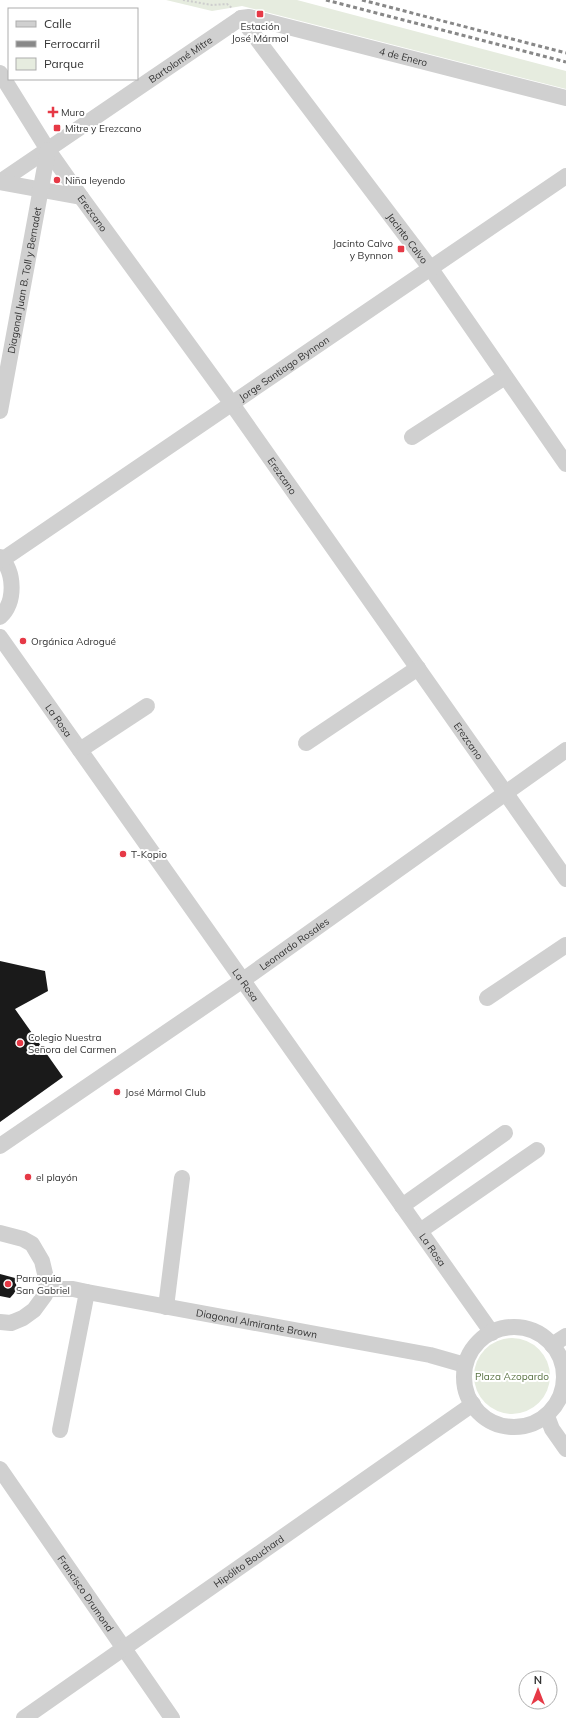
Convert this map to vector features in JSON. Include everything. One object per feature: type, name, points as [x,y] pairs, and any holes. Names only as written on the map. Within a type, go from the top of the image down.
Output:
[{"type":"street","name":"4 de Enero","points":[[241,18],[249,17],[566,98]]},
{"type":"street","name":"Bartolomé Mitre","points":[[0,182],[241,18]]},
{"type":"street","name":"Jacinto Calvo","points":[[241,18],[430,269],[566,464]]},
{"type":"street","name":"Erezcano","points":[[0,73],[48,150],[81,197],[232,404],[566,879]]},
{"type":"street","name":"Diagonal Juan B. Toll y Bernadet","points":[[0,411],[39,190],[48,150]]},
{"type":"street","name":"Jorge Santiago Bynnon","points":[[1,558],[232,404],[566,176]]},
{"type":"street","points":[[0,182],[81,197]]},
{"type":"street","points":[[412,437],[505,376]]},
{"type":"street","points":[[0,617],[9,602],[12,587],[9,572],[1,558]]},
{"type":"street","name":"La Rosa","points":[[0,637],[492,1333]]},
{"type":"street","points":[[306,743],[418,668]]},
{"type":"street","points":[[80,750],[147,706]]},
{"type":"street","name":"Leonardo Rosales","points":[[0,1146],[243,980],[566,750]]},
{"type":"street","points":[[487,998],[566,945]]},
{"type":"street","points":[[402,1206],[505,1133]]},
{"type":"street","points":[[420,1231],[537,1150]]},
{"type":"street","points":[[166,1307],[182,1178]]},
{"type":"street","points":[[0,1233],[23,1239],[32,1244],[36,1249],[46,1274],[47,1289],[45,1296],[38,1306],[29,1314],[11,1323],[0,1322]]},
{"type":"street","name":"Diagonal Almirante Brown","points":[[47,1289],[73,1289],[430,1355],[465,1365]]},
{"type":"street","points":[[60,1430],[88,1292]]},
{"type":"street","points":[[518,1327],[534,1331],[548,1340],[552,1345],[558,1353],[564,1368],[565,1384],[555,1407],[547,1416],[534,1424],[519,1427],[503,1426],[489,1421],[477,1411],[468,1398],[464,1382],[465,1365],[470,1353],[477,1343],[492,1333],[502,1329],[518,1327]]},
{"type":"street","points":[[552,1345],[566,1336]]},
{"type":"street","name":"Hipólito Bouchard","points":[[24,1718],[473,1404]]},
{"type":"street","points":[[547,1416],[552,1429],[566,1449]]},
{"type":"street","name":"Francisco Drumond","points":[[0,1469],[172,1718]]},
{"type":"path","points":[[183,0],[212,6],[227,4],[241,18]]},
{"type":"green space","points":[[166,0],[297,0],[566,71],[566,89],[242,6],[212,11]]},
{"type":"green space","name":"Plaza Azopardo","points":[[505,1338],[519,1338],[533,1344],[544,1355],[550,1369],[550,1383],[547,1391],[539,1403],[533,1408],[519,1414],[505,1414],[491,1408],[480,1397],[474,1383],[474,1369],[480,1355],[491,1344]]},
{"type":"building","name":"Colegio Nuestra Señora del Carmen","points":[[0,961],[45,971],[48,991],[15,1009],[63,1077],[0,1122]]},
{"type":"building","name":"Parroquia San Gabriel","points":[[0,1274],[15,1278],[17,1290],[10,1298],[0,1296]]},
{"type":"railway","points":[[326,0],[566,62]]},
{"type":"railway","points":[[362,0],[566,53]]},
{"type":"place","name":"Estación José Mármol","points":[[260,14]]},
{"type":"place","name":"Muro","points":[[53,112]]},
{"type":"place","name":"Mitre y Erezcano","points":[[57,128]]},
{"type":"place","name":"Niña leyendo","points":[[57,180]]},
{"type":"place","name":"Jacinto Calvo y Bynnon","points":[[401,249]]},
{"type":"place","name":"Orgánica Adrogué","points":[[23,641]]},
{"type":"place","name":"T-Kopio","points":[[123,854]]},
{"type":"place","name":"Colegio Nuestra Señora del Carmen","points":[[20,1043]]},
{"type":"place","name":"José Mármol Club","points":[[117,1092]]},
{"type":"place","name":"el playón","points":[[28,1177]]},
{"type":"place","name":"Parroquia San Gabriel","points":[[8,1284]]}]
